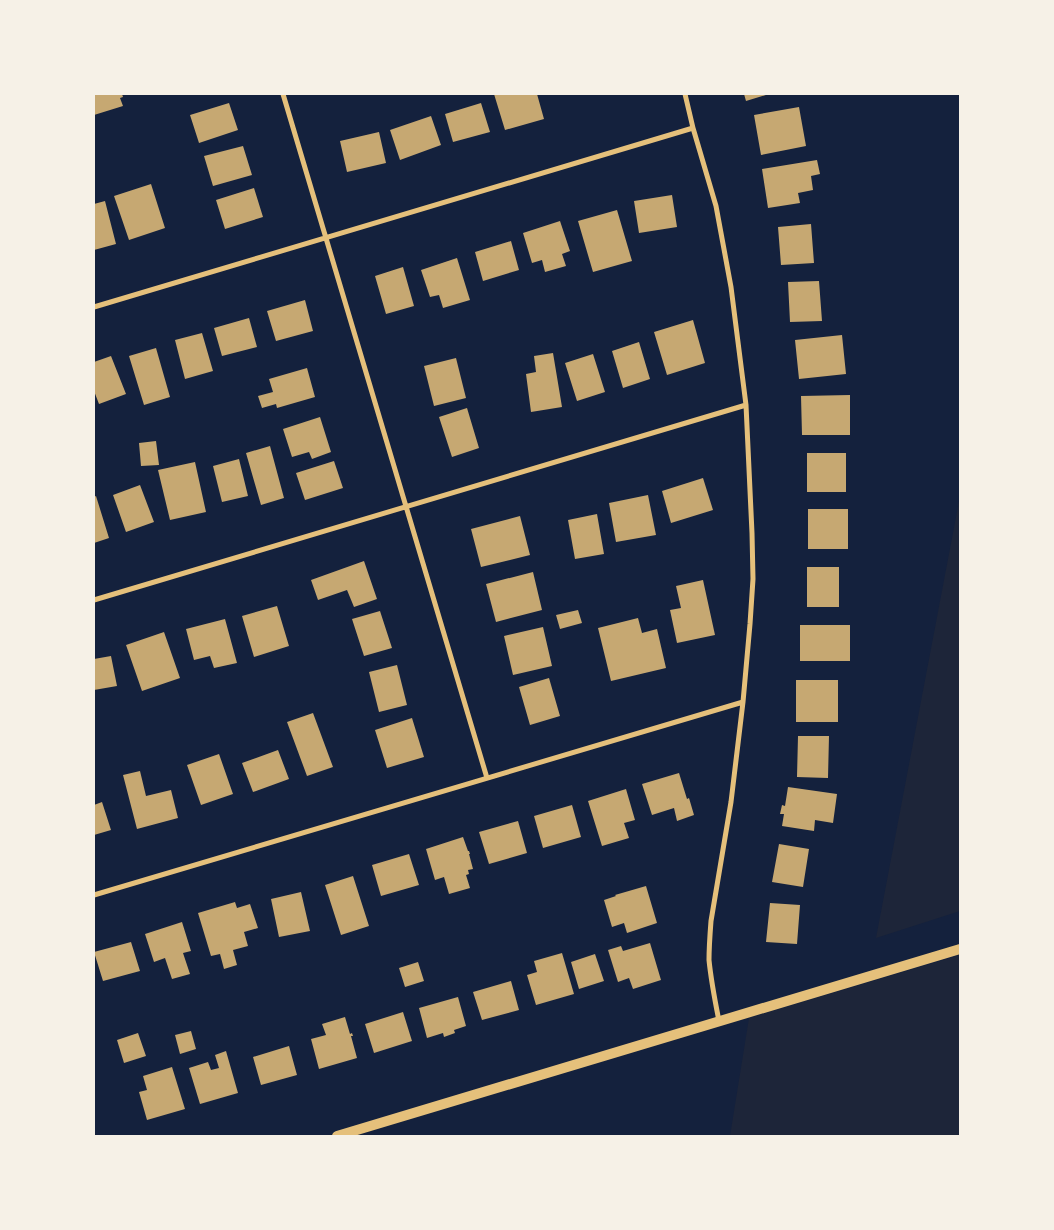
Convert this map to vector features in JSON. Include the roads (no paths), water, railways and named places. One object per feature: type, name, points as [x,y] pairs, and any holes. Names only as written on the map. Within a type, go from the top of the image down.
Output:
[{"type":"main road","points":[[337,1136],[960,949]]},
{"type":"street","points":[[283,94],[487,778]]},
{"type":"street","points":[[685,94],[716,206],[731,287],[746,405],[751,496],[753,579],[743,702],[731,802],[712,911],[709,940],[711,980],[719,1022]]},
{"type":"street","points":[[94,307],[693,128]]},
{"type":"street","points":[[94,600],[746,405]]},
{"type":"street","points":[[94,895],[743,702]]}]
